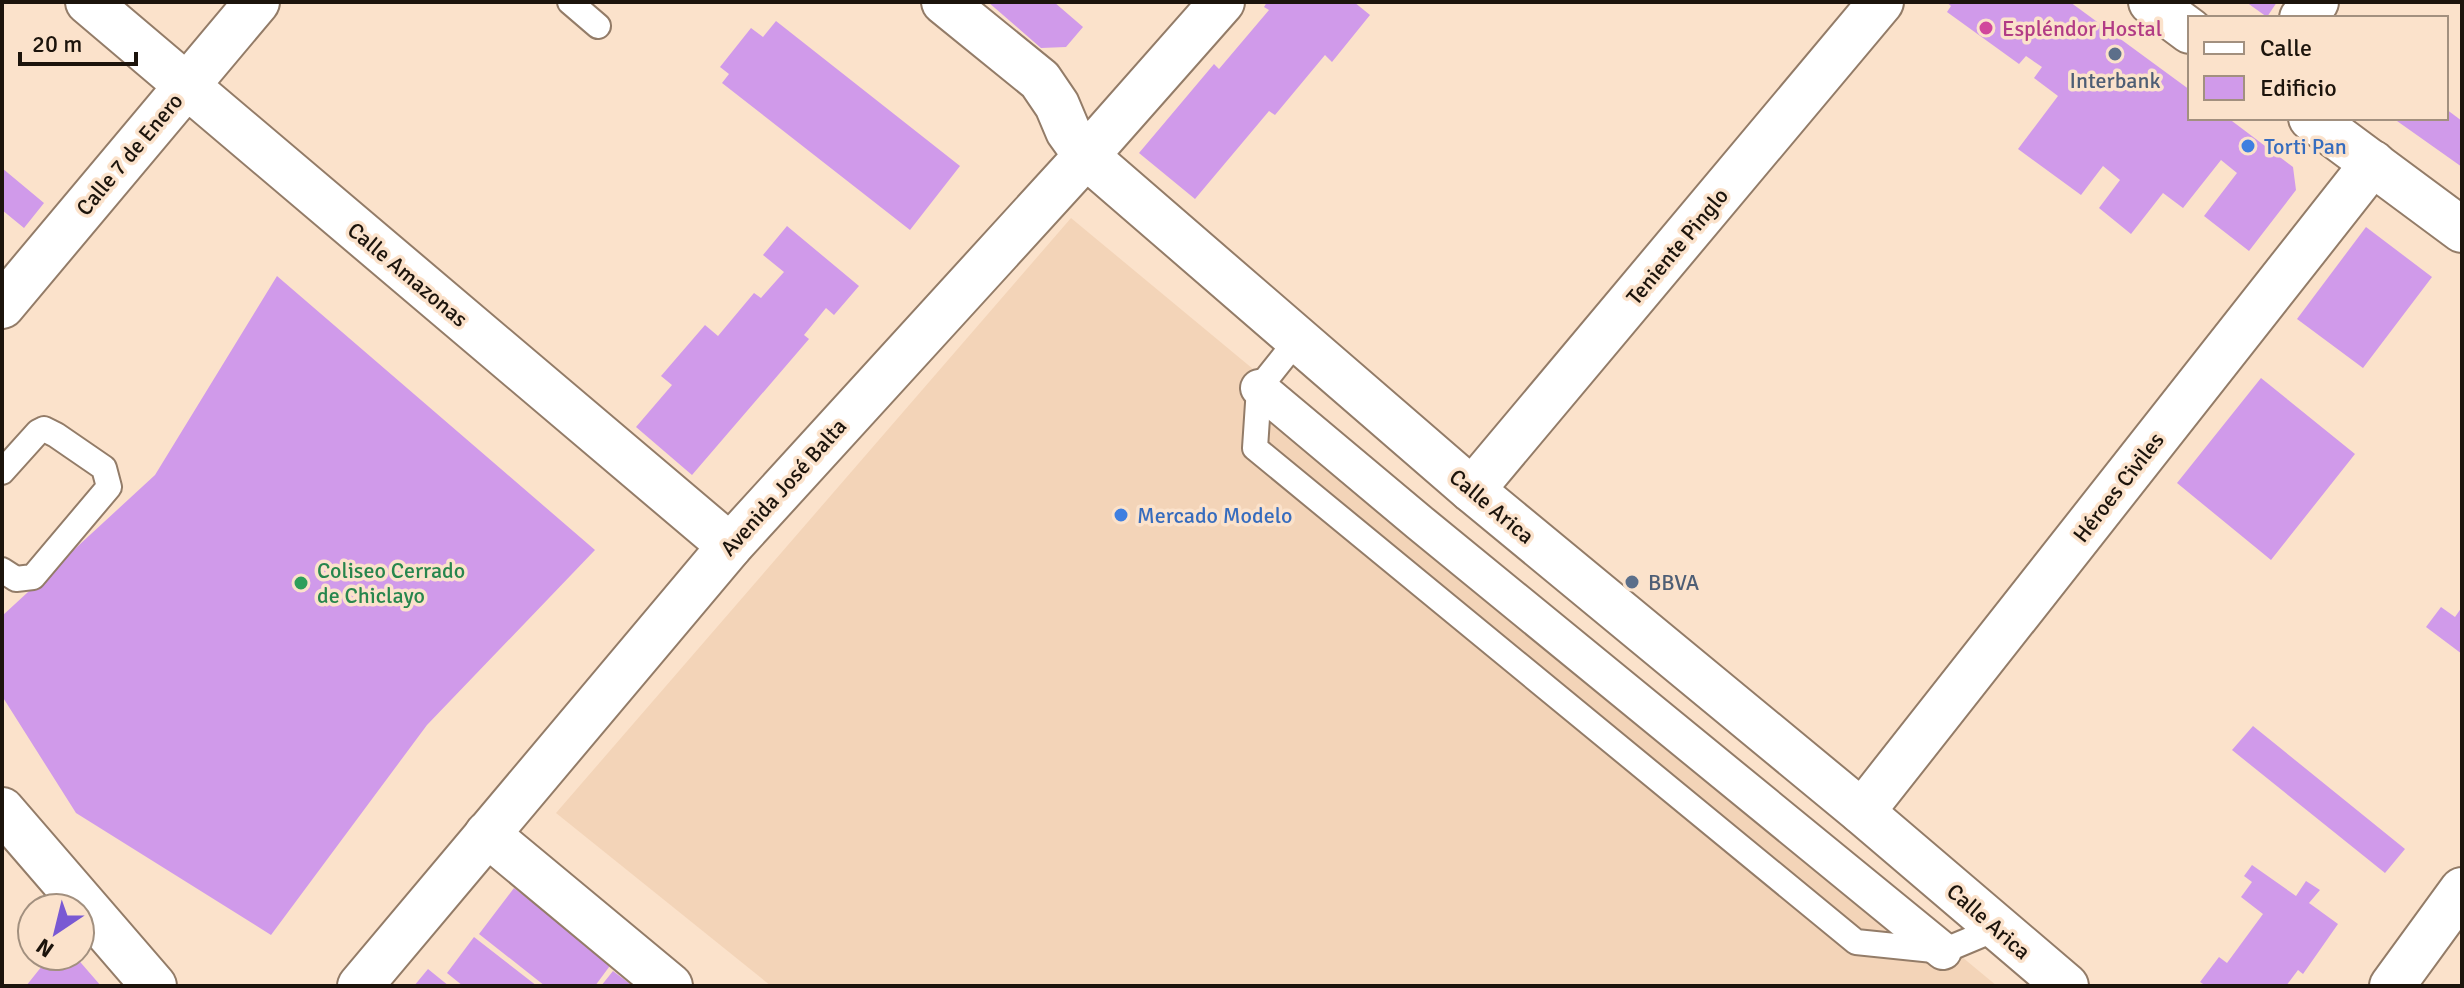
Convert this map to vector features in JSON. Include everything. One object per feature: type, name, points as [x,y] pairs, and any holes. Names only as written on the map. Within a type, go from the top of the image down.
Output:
[{"type":"street","name":"Calle Amazonas","points":[[88,2],[730,546]]},
{"type":"street","name":"Calle 7 de Enero","points":[[2,306],[257,2]]},
{"type":"street","name":"Calle Arica","points":[[944,2],[1040,80],[1057,105],[1068,131],[1086,156],[1472,490],[1862,812],[2066,986]]},
{"type":"street","name":"Avenida José Balta","points":[[360,986],[730,546],[1086,156],[1222,2]]},
{"type":"street","name":"Teniente Pinglo","points":[[1472,490],[1881,2]]},
{"type":"street","points":[[2151,2],[2188,30]]},
{"type":"street","points":[[2314,120],[2462,230]]},
{"type":"street","name":"Héroes Civiles","points":[[1862,812],[2373,163]]},
{"type":"street","points":[[1259,388],[1943,951]]},
{"type":"street","points":[[2,810],[154,986]]},
{"type":"street","points":[[487,834],[670,986]]},
{"type":"street","points":[[2392,986],[2462,890]]},
{"type":"lane","points":[[570,2],[598,26]]},
{"type":"lane","points":[[1298,339],[1259,388],[1255,448],[1856,942],[1943,951],[1998,928]]},
{"type":"lane","points":[[2,472],[44,429],[104,468],[109,487],[33,577],[16,579],[2,570]]},
{"type":"shaded area","name":"Mercado Modelo","points":[[1071,218],[1997,986],[771,986],[556,813]]},
{"type":"building","points":[[988,2],[1054,2],[1083,27],[1066,47],[1041,48]]},
{"type":"building","points":[[1267,2],[1354,2],[1370,15],[1332,62],[1325,55],[1275,115],[1269,111],[1195,199],[1139,153],[1214,64],[1219,69],[1269,10],[1264,7]]},
{"type":"building","points":[[1946,2],[2070,2],[2188,89],[2188,120],[2231,120],[2293,167],[2296,190],[2249,251],[2204,216],[2237,173],[2221,160],[2183,208],[2163,193],[2131,234],[2099,208],[2120,180],[2103,166],[2081,195],[2018,149],[2058,96],[2034,78],[2042,67],[2026,56],[2019,64],[1947,12],[1951,6]]},
{"type":"building","points":[[2246,2],[2277,2],[2266,16]]},
{"type":"building","points":[[776,21],[960,166],[910,230],[722,83],[729,74],[720,67],[751,28],[763,37]]},
{"type":"building","points":[[2448,110],[2462,121],[2462,167],[2397,121],[2448,120]]},
{"type":"building","points":[[2,168],[44,203],[24,228],[2,210]]},
{"type":"building","points":[[787,226],[859,286],[834,315],[826,308],[804,335],[809,339],[692,475],[636,427],[672,385],[661,376],[705,325],[718,336],[754,293],[761,298],[784,272],[763,255]]},
{"type":"building","points":[[2366,227],[2432,277],[2363,368],[2297,319]]},
{"type":"building","name":"Coliseo Cerrado de Chiclayo","points":[[277,276],[595,550],[427,725],[271,935],[76,813],[2,696],[2,616],[155,475]]},
{"type":"building","points":[[2261,378],[2355,454],[2271,560],[2177,483]]},
{"type":"building","points":[[2441,607],[2455,617],[2462,607],[2462,654],[2426,627]]},
{"type":"building","points":[[2253,726],[2405,849],[2385,873],[2232,750]]},
{"type":"building","points":[[2252,865],[2296,896],[2306,881],[2320,890],[2309,903],[2338,924],[2303,974],[2298,970],[2286,986],[2206,986],[2200,982],[2219,957],[2227,963],[2263,914],[2241,897],[2252,882],[2244,876]]},
{"type":"building","points":[[514,888],[612,963],[595,986],[545,986],[479,934]]},
{"type":"building","points":[[474,937],[537,986],[463,986],[447,973]]},
{"type":"building","points":[[428,969],[449,986],[414,986]]},
{"type":"building","points":[[613,971],[633,986],[601,986]]},
{"type":"building","points":[[37,972],[89,972],[101,986],[26,986]]},
{"type":"place","name":"Espléndor Hostal","points":[[1986,28]]},
{"type":"place","name":"Interbank","points":[[2115,54]]},
{"type":"place","name":"Torti Pan","points":[[2248,146]]},
{"type":"place","name":"Mercado Modelo","points":[[1121,515]]},
{"type":"place","name":"BBVA","points":[[1632,582]]},
{"type":"place","name":"Coliseo Cerrado de Chiclayo","points":[[301,583]]}]
